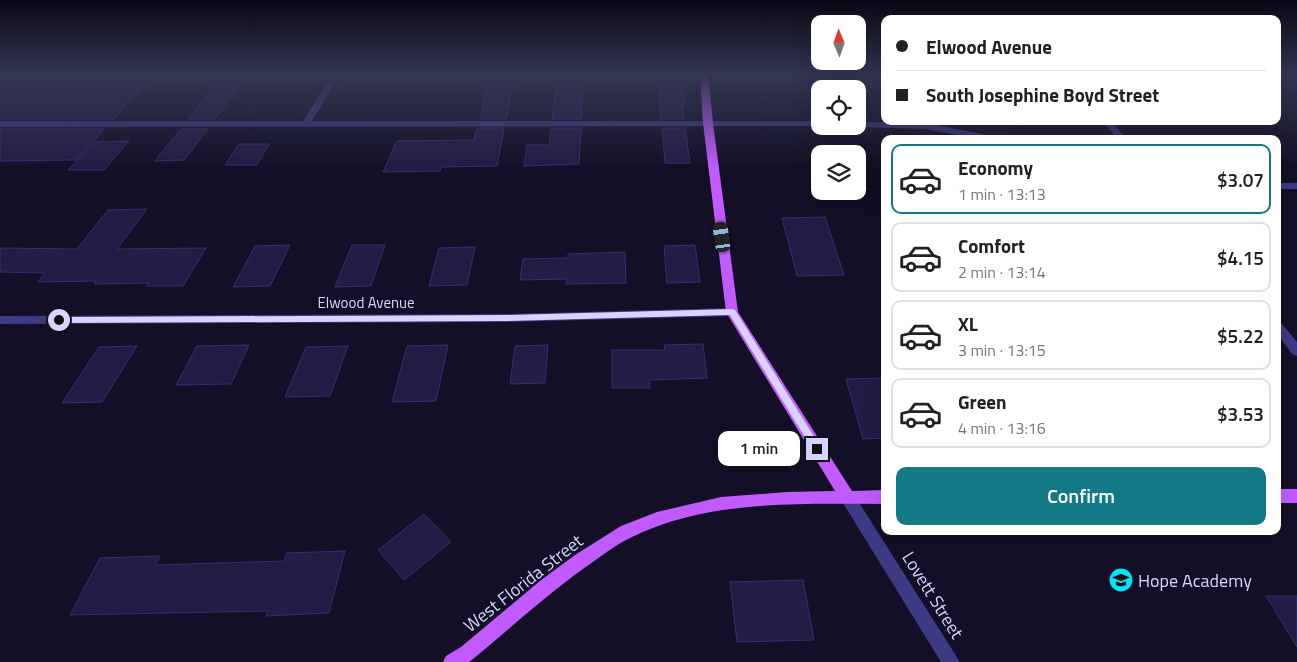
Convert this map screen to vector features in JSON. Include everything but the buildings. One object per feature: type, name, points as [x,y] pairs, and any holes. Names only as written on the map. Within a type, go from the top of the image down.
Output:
[{"type":"main road","points":[[707,106],[732,312],[848,498]]},
{"type":"main road","points":[[1281,496],[1297,496]]},
{"type":"main road","name":"West Florida Street","points":[[461,659],[572,566],[626,531],[683,512],[729,503],[881,497]]},
{"type":"street","points":[[306,124],[317,106]]},
{"type":"street","points":[[0,124],[811,124]]},
{"type":"street","points":[[866,125],[926,126],[972,135]]},
{"type":"street","points":[[1110,125],[1119,135]]},
{"type":"street","points":[[1281,186],[1297,186]]},
{"type":"street","name":"Elwood Avenue","points":[[0,320],[498,318],[732,312]]},
{"type":"street","points":[[1281,331],[1297,350]]},
{"type":"street","name":"Lovett Street","points":[[848,498],[951,662]]},
{"type":"place","name":"Hope Academy","points":[[1121,580]]},
{"type":"route","points":[[59,320],[508,318],[732,312],[817,449]]}]
